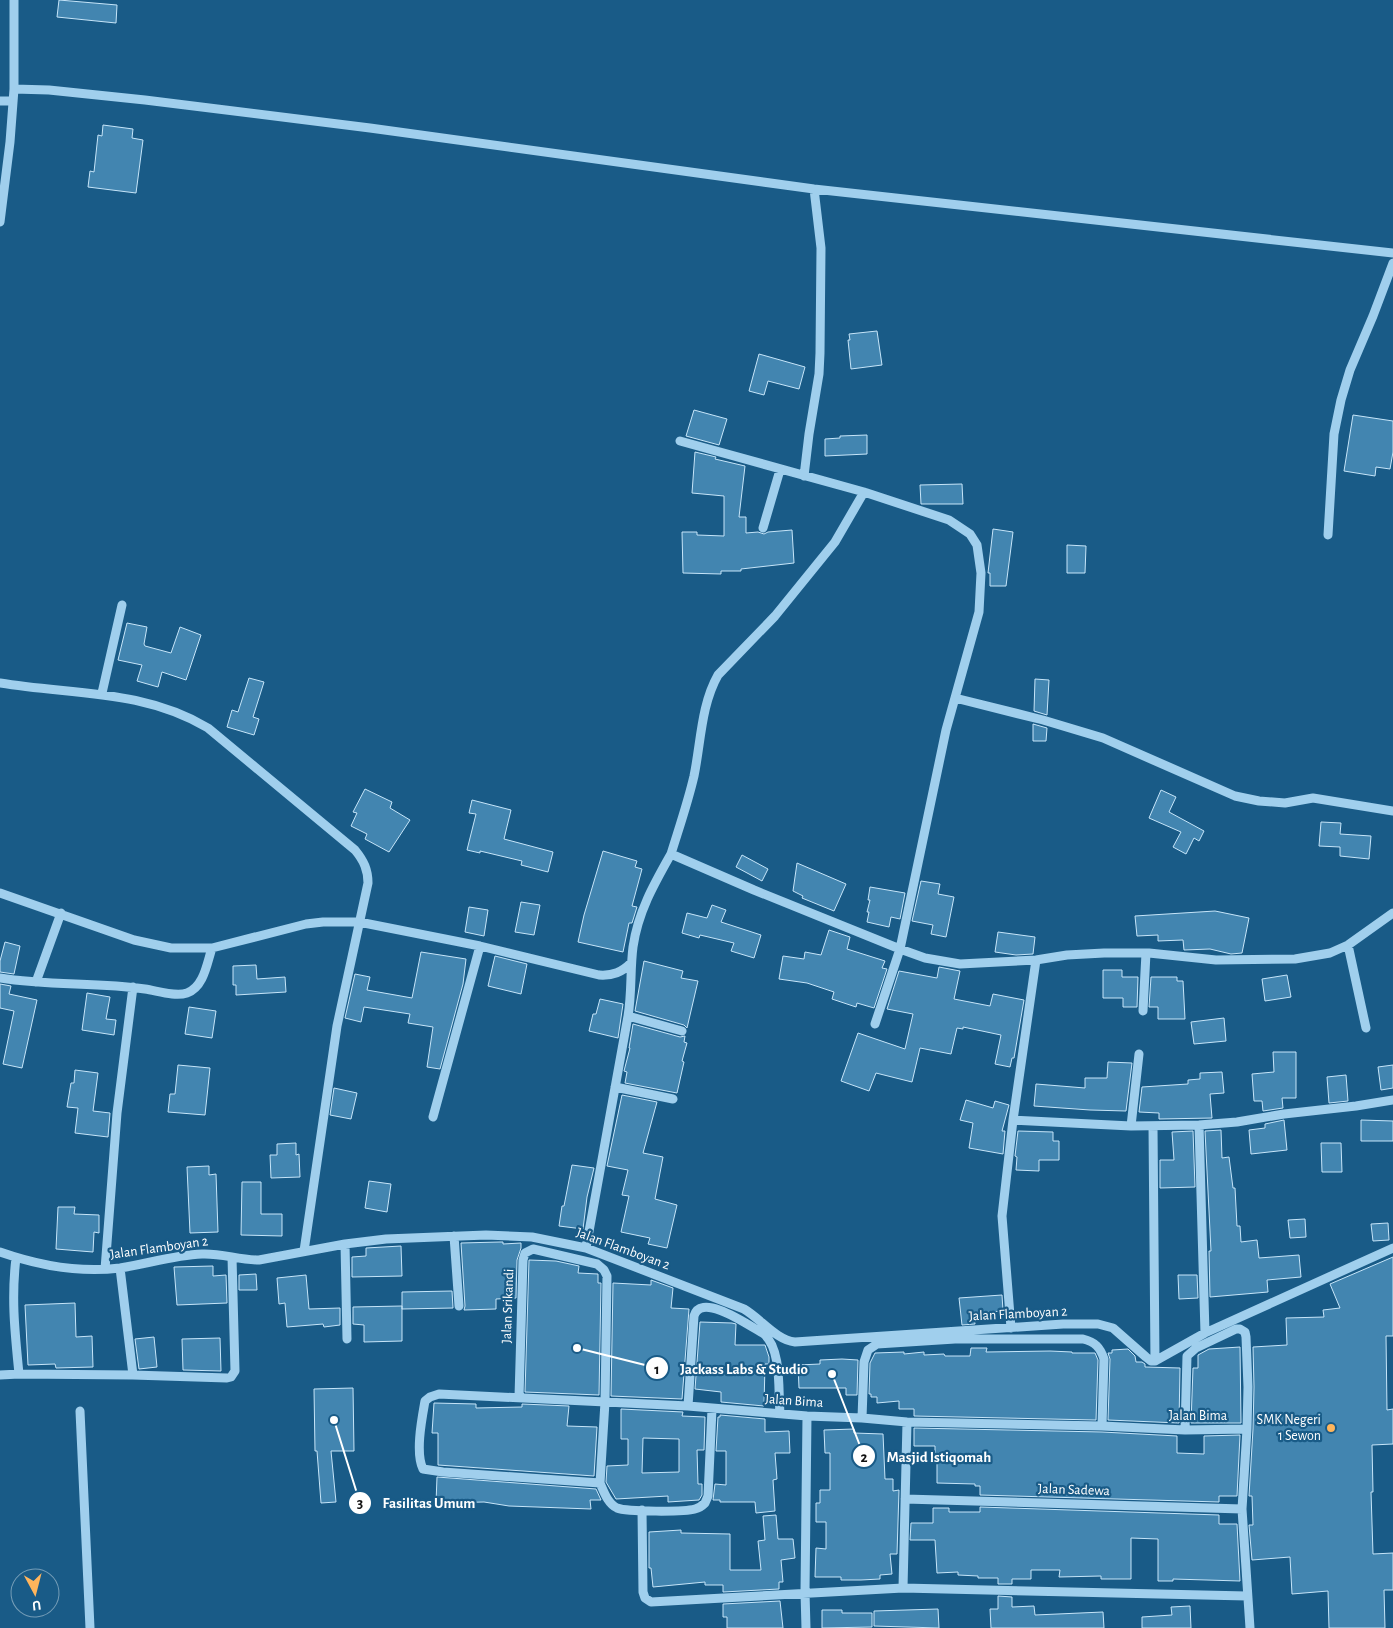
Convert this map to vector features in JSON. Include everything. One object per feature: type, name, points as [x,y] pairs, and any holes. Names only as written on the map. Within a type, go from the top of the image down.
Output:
[{"type":"street","points":[[0,222],[10,142],[14,89],[14,0]]},
{"type":"street","points":[[14,89],[49,90],[174,104],[370,128],[814,188],[1393,254]]},
{"type":"street","points":[[0,101],[13,101]]},
{"type":"street","points":[[804,476],[819,374],[820,353],[821,248],[814,188]]},
{"type":"street","points":[[1328,535],[1334,434],[1341,400],[1359,346],[1373,316],[1393,263]]},
{"type":"street","points":[[680,441],[864,492],[949,520],[970,534],[977,544],[981,573],[979,612],[946,730],[900,949],[875,1024]]},
{"type":"street","points":[[763,528],[780,470]]},
{"type":"street","points":[[586,1248],[632,994],[631,963],[639,918],[652,887],[671,854],[694,777],[701,730],[712,685],[718,675],[775,616],[835,542],[864,492]]},
{"type":"street","points":[[102,693],[122,605]]},
{"type":"street","points":[[0,683],[102,693],[169,710],[193,719],[208,728],[356,850],[363,860],[368,874],[368,883],[337,1026],[304,1251]]},
{"type":"street","points":[[955,698],[1043,720],[1102,738],[1235,796],[1259,801],[1285,803],[1313,798],[1393,811]]},
{"type":"street","points":[[671,854],[900,949],[926,958],[960,964],[1036,960],[1067,955],[1146,953],[1216,960],[1295,959],[1330,953],[1348,945],[1393,913]]},
{"type":"street","points":[[0,893],[134,940],[153,945],[178,948],[212,948],[306,924],[359,922],[480,946],[600,975],[616,974],[631,963]]},
{"type":"street","points":[[36,982],[61,913]]},
{"type":"street","points":[[1348,945],[1366,1028]]},
{"type":"street","points":[[433,1117],[480,946]]},
{"type":"street","points":[[0,978],[36,982],[133,987],[179,994],[188,993],[196,988],[201,981],[212,948]]},
{"type":"street","points":[[1143,1011],[1146,953]]},
{"type":"street","points":[[1011,1328],[1002,1216],[1013,1120],[1036,960]]},
{"type":"street","points":[[106,1269],[117,1113],[133,987]]},
{"type":"street","points":[[628,1016],[682,1031]]},
{"type":"street","points":[[1131,1126],[1139,1054]]},
{"type":"street","points":[[615,1086],[673,1098]]},
{"type":"street","points":[[1013,1120],[1131,1126],[1199,1125],[1237,1122],[1393,1100]]},
{"type":"street","points":[[1199,1125],[1205,1333]]},
{"type":"street","points":[[1153,1126],[1154,1361],[1205,1333],[1393,1248]]},
{"type":"street","name":"Jalan Flamboyan 2","points":[[0,1252],[16,1258],[67,1268],[106,1269],[202,1254],[218,1254],[258,1260],[345,1244],[386,1239],[494,1235],[532,1237],[586,1248],[744,1309],[756,1316],[781,1338],[788,1341],[1063,1324],[1098,1324],[1113,1328],[1146,1357],[1154,1361]]},
{"type":"street","points":[[454,1236],[459,1306]]},
{"type":"street","points":[[345,1244],[347,1339]]},
{"type":"street","name":"Jalan Srikandi","points":[[518,1397],[523,1260],[525,1253],[534,1249],[597,1264],[604,1270],[608,1282],[605,1402]]},
{"type":"street","points":[[0,1375],[133,1375],[227,1378],[235,1372],[232,1257]]},
{"type":"street","points":[[16,1258],[12,1314],[19,1374]]},
{"type":"street","points":[[120,1268],[133,1375]]},
{"type":"street","points":[[688,1406],[694,1316],[699,1308],[709,1307],[726,1314],[770,1339],[776,1355],[780,1413]]},
{"type":"street","points":[[1185,1430],[1187,1356],[1196,1348],[1236,1328],[1240,1329],[1245,1332],[1246,1337],[1248,1387],[1242,1509],[1250,1628]]},
{"type":"street","points":[[862,1418],[864,1362],[868,1350],[877,1344],[963,1339],[1083,1339],[1093,1342],[1101,1350],[1104,1359],[1102,1426]]},
{"type":"street","name":"Jalan Bima","points":[[600,1483],[427,1471],[422,1469],[420,1434],[425,1401],[439,1394],[518,1397],[688,1406],[907,1422],[1102,1426],[1247,1433]]},
{"type":"street","points":[[605,1402],[600,1483],[605,1495],[618,1508],[642,1510],[693,1510],[705,1503],[708,1496],[712,1409]]},
{"type":"street","points":[[80,1410],[90,1628]]},
{"type":"street","points":[[806,1628],[807,1416]]},
{"type":"street","points":[[903,1588],[907,1422]]},
{"type":"street","name":"Jalan Sadewa","points":[[905,1499],[1242,1509]]},
{"type":"street","points":[[642,1510],[643,1592],[645,1598],[651,1602],[903,1588],[1247,1596]]},
{"type":"building","points":[[59,0],[117,5],[116,23],[57,17]]},
{"type":"building","points":[[103,125],[133,129],[132,138],[143,140],[136,193],[88,187],[90,171],[94,172],[98,135],[102,136]]},
{"type":"building","points":[[877,331],[882,365],[851,369],[849,334]]},
{"type":"building","points":[[759,354],[805,367],[799,389],[768,381],[764,395],[749,391]]},
{"type":"building","points":[[694,410],[727,419],[719,445],[686,436]]},
{"type":"building","points":[[1353,415],[1393,421],[1393,452],[1390,469],[1376,467],[1375,476],[1344,471]]},
{"type":"building","points":[[867,435],[867,454],[825,456],[825,439],[840,438],[840,436]]},
{"type":"building","points":[[695,452],[745,466],[739,517],[746,517],[746,533],[758,532],[764,534],[792,530],[794,563],[741,569],[741,571],[721,571],[721,574],[683,573],[682,532],[697,532],[697,535],[724,536],[724,496],[692,493]]},
{"type":"building","points":[[962,484],[963,504],[921,504],[920,485]]},
{"type":"building","points":[[993,529],[1013,532],[1006,586],[990,586],[990,573],[988,573]]},
{"type":"building","points":[[1067,545],[1086,546],[1085,573],[1067,573]]},
{"type":"building","points":[[127,623],[147,627],[145,646],[171,653],[180,627],[201,635],[186,680],[162,672],[158,687],[137,681],[142,665],[118,660]]},
{"type":"building","points":[[249,678],[264,682],[253,717],[259,719],[254,735],[227,727],[232,710],[238,712]]},
{"type":"building","points":[[1035,679],[1049,680],[1047,715],[1034,711]]},
{"type":"building","points":[[1033,724],[1047,728],[1046,741],[1033,741]]},
{"type":"building","points":[[365,789],[392,802],[390,808],[410,820],[389,852],[365,839],[367,834],[351,826],[357,813],[353,812]]},
{"type":"building","points":[[1161,790],[1176,797],[1169,812],[1204,831],[1199,841],[1194,838],[1186,854],[1173,847],[1181,832],[1149,818]]},
{"type":"building","points":[[472,800],[511,810],[504,839],[553,852],[548,872],[521,865],[522,861],[480,851],[480,853],[467,850],[476,814],[469,813]]},
{"type":"building","points":[[1321,822],[1341,823],[1340,834],[1371,836],[1369,859],[1340,856],[1340,847],[1319,846]]},
{"type":"building","points":[[603,851],[637,861],[635,867],[642,869],[632,906],[637,907],[632,923],[629,923],[623,952],[578,942]]},
{"type":"building","points":[[742,855],[768,869],[762,881],[736,867]]},
{"type":"building","points":[[797,863],[846,884],[834,911],[802,898],[803,896],[793,891]]},
{"type":"building","points":[[921,881],[940,884],[938,894],[954,897],[946,937],[931,934],[933,925],[912,921]]},
{"type":"building","points":[[870,887],[905,893],[900,919],[891,917],[889,927],[867,922]]},
{"type":"building","points":[[521,902],[540,905],[534,935],[515,932]]},
{"type":"building","points":[[712,905],[726,910],[721,922],[761,935],[754,958],[731,951],[734,943],[700,935],[699,938],[682,933],[687,913],[707,918]]},
{"type":"building","points":[[469,907],[488,910],[484,936],[465,932]]},
{"type":"building","points":[[1215,911],[1249,918],[1242,953],[1231,954],[1210,949],[1184,950],[1183,940],[1158,941],[1158,935],[1137,936],[1135,916]]},
{"type":"building","points":[[829,930],[850,937],[847,949],[885,961],[882,968],[887,969],[874,1008],[857,1003],[856,1007],[832,999],[834,992],[807,983],[779,979],[783,956],[804,959],[805,952],[821,955]]},
{"type":"building","points":[[998,932],[1035,937],[1033,954],[1016,955],[995,952]]},
{"type":"building","points":[[5,942],[20,946],[14,974],[0,972],[0,961]]},
{"type":"building","points":[[421,952],[466,959],[463,984],[440,1069],[427,1067],[433,1027],[408,1023],[410,1014],[364,1007],[361,1022],[345,1018],[355,974],[370,977],[367,990],[412,998]]},
{"type":"building","points":[[495,956],[527,964],[521,994],[488,986]]},
{"type":"building","points":[[644,961],[683,971],[681,978],[698,981],[687,1028],[684,1025],[635,1011]]},
{"type":"building","points":[[256,965],[257,979],[285,977],[286,992],[236,995],[236,985],[233,985],[233,966]]},
{"type":"building","points":[[939,967],[960,971],[954,999],[990,1006],[993,994],[1024,1000],[1014,1058],[1012,1058],[1010,1067],[995,1064],[1001,1035],[963,1027],[963,1029],[957,1028],[951,1054],[920,1048],[912,1082],[876,1073],[869,1091],[841,1081],[858,1033],[905,1049],[913,1014],[887,1009],[899,971],[937,978]]},
{"type":"building","points":[[1103,970],[1122,970],[1122,977],[1138,977],[1137,1007],[1123,1007],[1123,998],[1103,998]]},
{"type":"building","points":[[1287,975],[1291,997],[1265,1001],[1262,979]]},
{"type":"building","points":[[1151,977],[1177,977],[1177,981],[1183,981],[1185,1019],[1158,1019],[1158,1007],[1149,1007]]},
{"type":"building","points":[[0,984],[11,986],[9,994],[37,1000],[22,1068],[3,1064],[14,1011],[0,1008]]},
{"type":"building","points":[[87,993],[110,997],[106,1019],[116,1020],[114,1035],[82,1030]]},
{"type":"building","points":[[600,999],[623,1004],[618,1038],[589,1031],[593,1014],[596,1014]]},
{"type":"building","points":[[189,1007],[216,1011],[212,1038],[185,1034]]},
{"type":"building","points":[[1224,1018],[1226,1041],[1194,1044],[1191,1022]]},
{"type":"building","points":[[633,1024],[680,1037],[685,1036],[684,1042],[687,1043],[677,1093],[625,1083],[627,1072],[624,1071],[630,1048]]},
{"type":"building","points":[[1273,1052],[1296,1052],[1296,1098],[1282,1098],[1283,1108],[1263,1111],[1262,1101],[1254,1101],[1252,1074],[1274,1072]]},
{"type":"building","points":[[1108,1062],[1132,1063],[1126,1111],[1034,1106],[1036,1084],[1085,1088],[1085,1078],[1107,1078]]},
{"type":"building","points":[[178,1065],[210,1068],[205,1115],[168,1112],[170,1094],[175,1094]]},
{"type":"building","points":[[1393,1065],[1393,1088],[1381,1090],[1378,1067]]},
{"type":"building","points":[[75,1070],[98,1073],[93,1111],[110,1113],[108,1137],[75,1133],[78,1108],[67,1107],[71,1083],[74,1083]]},
{"type":"building","points":[[1222,1072],[1224,1093],[1210,1094],[1212,1118],[1159,1119],[1159,1113],[1139,1112],[1142,1087],[1188,1084],[1188,1080],[1200,1079],[1200,1073]]},
{"type":"building","points":[[1346,1075],[1348,1101],[1329,1103],[1327,1077]]},
{"type":"building","points":[[334,1088],[357,1093],[351,1119],[330,1115]]},
{"type":"building","points":[[622,1095],[657,1102],[643,1153],[663,1157],[655,1199],[677,1205],[667,1248],[648,1244],[650,1238],[621,1232],[629,1196],[622,1195],[628,1170],[607,1166]]},
{"type":"building","points":[[966,1100],[993,1108],[995,1101],[1009,1105],[1002,1131],[1005,1131],[1003,1154],[969,1148],[973,1123],[960,1120]]},
{"type":"building","points":[[1284,1120],[1287,1150],[1251,1154],[1249,1130],[1265,1128],[1265,1124]]},
{"type":"building","points":[[1361,1120],[1393,1121],[1393,1141],[1361,1141]]},
{"type":"building","points":[[1221,1130],[1222,1158],[1229,1157],[1233,1188],[1235,1188],[1237,1226],[1240,1226],[1241,1242],[1257,1240],[1259,1258],[1299,1255],[1301,1277],[1267,1280],[1268,1292],[1210,1297],[1209,1251],[1211,1251],[1205,1131]]},
{"type":"building","points":[[1018,1131],[1053,1132],[1053,1141],[1059,1141],[1059,1160],[1039,1160],[1039,1171],[1016,1170],[1017,1157],[1015,1156]]},
{"type":"building","points":[[1193,1131],[1195,1187],[1160,1188],[1160,1160],[1174,1160],[1172,1132]]},
{"type":"building","points":[[296,1143],[296,1155],[299,1154],[300,1177],[271,1178],[270,1155],[277,1155],[277,1144]]},
{"type":"building","points":[[1321,1143],[1341,1143],[1342,1172],[1322,1172]]},
{"type":"building","points":[[572,1165],[594,1168],[587,1197],[583,1229],[559,1226]]},
{"type":"building","points":[[209,1166],[209,1175],[216,1174],[218,1232],[190,1233],[187,1167]]},
{"type":"building","points":[[369,1181],[391,1184],[387,1212],[365,1208]]},
{"type":"building","points":[[242,1182],[261,1182],[261,1214],[282,1214],[282,1236],[241,1235]]},
{"type":"building","points":[[58,1207],[75,1207],[74,1214],[99,1215],[99,1233],[94,1232],[93,1252],[56,1249]]},
{"type":"building","points":[[1305,1219],[1306,1237],[1290,1238],[1288,1220]]},
{"type":"building","points":[[1388,1223],[1389,1240],[1373,1241],[1371,1224]]},
{"type":"building","points":[[503,1242],[503,1244],[521,1243],[517,1260],[516,1298],[496,1299],[496,1309],[464,1310],[461,1243]]},
{"type":"building","points":[[401,1246],[402,1276],[352,1277],[352,1257],[366,1256],[366,1248]]},
{"type":"building","points":[[1393,1257],[1393,1336],[1386,1336],[1387,1410],[1393,1409],[1393,1444],[1372,1445],[1373,1492],[1371,1492],[1373,1554],[1393,1553],[1393,1590],[1384,1590],[1385,1628],[1329,1628],[1328,1591],[1292,1594],[1290,1557],[1252,1560],[1249,1525],[1253,1525],[1252,1496],[1249,1496],[1253,1429],[1253,1347],[1287,1345],[1286,1318],[1324,1317],[1323,1310],[1340,1308],[1330,1284]]},
{"type":"building","points":[[529,1260],[556,1261],[579,1266],[578,1273],[598,1274],[598,1283],[601,1283],[599,1395],[525,1392]]},
{"type":"building","points":[[213,1266],[213,1276],[226,1275],[227,1303],[177,1305],[174,1267]]},
{"type":"building","points":[[256,1274],[257,1290],[239,1290],[239,1275]]},
{"type":"building","points":[[306,1275],[309,1309],[340,1308],[340,1325],[324,1327],[323,1324],[287,1327],[285,1303],[279,1304],[277,1278]]},
{"type":"building","points":[[1178,1275],[1197,1275],[1198,1298],[1179,1299]]},
{"type":"building","points":[[651,1280],[673,1288],[671,1308],[689,1309],[682,1399],[611,1396],[613,1283],[651,1285]]},
{"type":"building","points":[[452,1291],[453,1308],[402,1309],[402,1292]]},
{"type":"building","points":[[1002,1295],[1003,1311],[974,1313],[975,1324],[962,1325],[959,1298]]},
{"type":"building","points":[[75,1303],[76,1337],[92,1336],[93,1367],[56,1368],[55,1364],[28,1365],[25,1305]]},
{"type":"building","points":[[402,1306],[402,1341],[364,1342],[364,1325],[353,1324],[353,1307]]},
{"type":"building","points":[[700,1322],[736,1324],[735,1345],[765,1345],[769,1364],[765,1364],[764,1406],[721,1402],[721,1392],[695,1389]]},
{"type":"building","points":[[154,1337],[157,1367],[139,1369],[135,1339]]},
{"type":"building","points":[[220,1338],[221,1371],[183,1370],[182,1339]]},
{"type":"building","points":[[1240,1347],[1241,1423],[1191,1423],[1193,1368],[1198,1368],[1198,1355],[1209,1349]]},
{"type":"building","points":[[971,1348],[987,1348],[986,1352],[1050,1351],[1095,1353],[1098,1360],[1096,1420],[914,1416],[914,1409],[899,1409],[899,1401],[877,1403],[877,1397],[871,1397],[871,1394],[869,1394],[870,1363],[875,1353],[904,1352],[904,1354],[924,1352],[924,1355],[970,1356]]},
{"type":"building","points":[[1128,1349],[1135,1356],[1136,1362],[1142,1362],[1145,1364],[1145,1367],[1180,1368],[1179,1423],[1108,1420],[1110,1359],[1108,1353],[1112,1353],[1112,1350]]},
{"type":"building","points":[[820,1360],[858,1360],[857,1395],[846,1395],[846,1388],[799,1388],[798,1365],[820,1364]]},
{"type":"building","points":[[353,1388],[354,1451],[331,1451],[336,1502],[321,1503],[317,1451],[315,1451],[314,1389]]},
{"type":"building","points":[[434,1403],[476,1404],[476,1408],[522,1407],[522,1404],[569,1406],[567,1426],[597,1427],[594,1476],[438,1465],[438,1433],[432,1433]]},
{"type":"building","points":[[621,1409],[683,1412],[682,1416],[705,1417],[704,1450],[697,1450],[698,1484],[702,1484],[702,1495],[699,1500],[668,1502],[668,1496],[616,1499],[606,1482],[607,1466],[628,1465],[628,1439],[621,1439]],"holes":[[[643,1438],[679,1439],[679,1472],[642,1473]]]},
{"type":"building","points":[[720,1415],[765,1419],[765,1432],[789,1431],[790,1453],[775,1453],[777,1479],[773,1480],[775,1511],[756,1513],[755,1502],[720,1502],[720,1500],[713,1500],[715,1484],[726,1485],[726,1451],[716,1451],[718,1417]]},
{"type":"building","points":[[914,1428],[1102,1432],[1177,1436],[1177,1453],[1204,1454],[1204,1436],[1240,1435],[1237,1496],[1219,1496],[1219,1502],[980,1495],[980,1486],[975,1486],[975,1484],[937,1483],[935,1446],[914,1446]]},
{"type":"building","points":[[854,1429],[854,1433],[883,1434],[885,1479],[893,1479],[893,1491],[899,1490],[897,1554],[890,1554],[892,1574],[880,1575],[880,1579],[861,1580],[841,1580],[841,1577],[815,1577],[816,1548],[826,1549],[826,1522],[816,1522],[816,1503],[820,1503],[820,1490],[830,1490],[830,1453],[825,1453],[824,1430]]},
{"type":"building","points":[[437,1477],[596,1489],[601,1500],[590,1500],[591,1509],[509,1506],[484,1502],[436,1503]]},
{"type":"building","points":[[980,1507],[1219,1515],[1219,1524],[1237,1524],[1240,1581],[1173,1579],[1173,1581],[1158,1581],[1158,1539],[1131,1538],[1131,1579],[1101,1579],[1101,1576],[1059,1577],[1060,1570],[1031,1570],[1031,1579],[1012,1579],[1012,1584],[998,1584],[998,1578],[958,1575],[958,1572],[937,1573],[935,1540],[910,1540],[911,1523],[933,1523],[933,1508],[949,1508],[949,1512],[980,1512]]},
{"type":"building","points":[[776,1515],[778,1539],[793,1539],[795,1558],[781,1560],[783,1582],[779,1582],[779,1589],[723,1592],[723,1585],[705,1585],[705,1582],[653,1587],[651,1568],[649,1568],[649,1532],[681,1530],[681,1533],[730,1534],[730,1570],[761,1570],[758,1541],[765,1540],[763,1516]]},
{"type":"building","points":[[998,1596],[1012,1597],[1012,1607],[1034,1606],[1035,1615],[1103,1612],[1104,1628],[991,1628],[990,1609],[998,1609]]},
{"type":"building","points":[[780,1601],[783,1628],[727,1628],[727,1617],[723,1617],[723,1604]]},
{"type":"building","points":[[1190,1606],[1191,1628],[1142,1628],[1142,1617],[1172,1615],[1171,1607]]},
{"type":"building","points":[[938,1609],[939,1628],[874,1626],[874,1611]]},
{"type":"building","points":[[822,1610],[842,1610],[842,1613],[872,1613],[872,1627],[822,1628]]},
{"type":"place","name":"Jackass Labs & Studio","points":[[577,1348]]},
{"type":"place","name":"Masjid Istiqomah","points":[[832,1374]]},
{"type":"place","name":"Fasilitas Umum","points":[[334,1420]]},
{"type":"place","name":"SMK Negeri 1 Sewon","points":[[1331,1428]]}]
